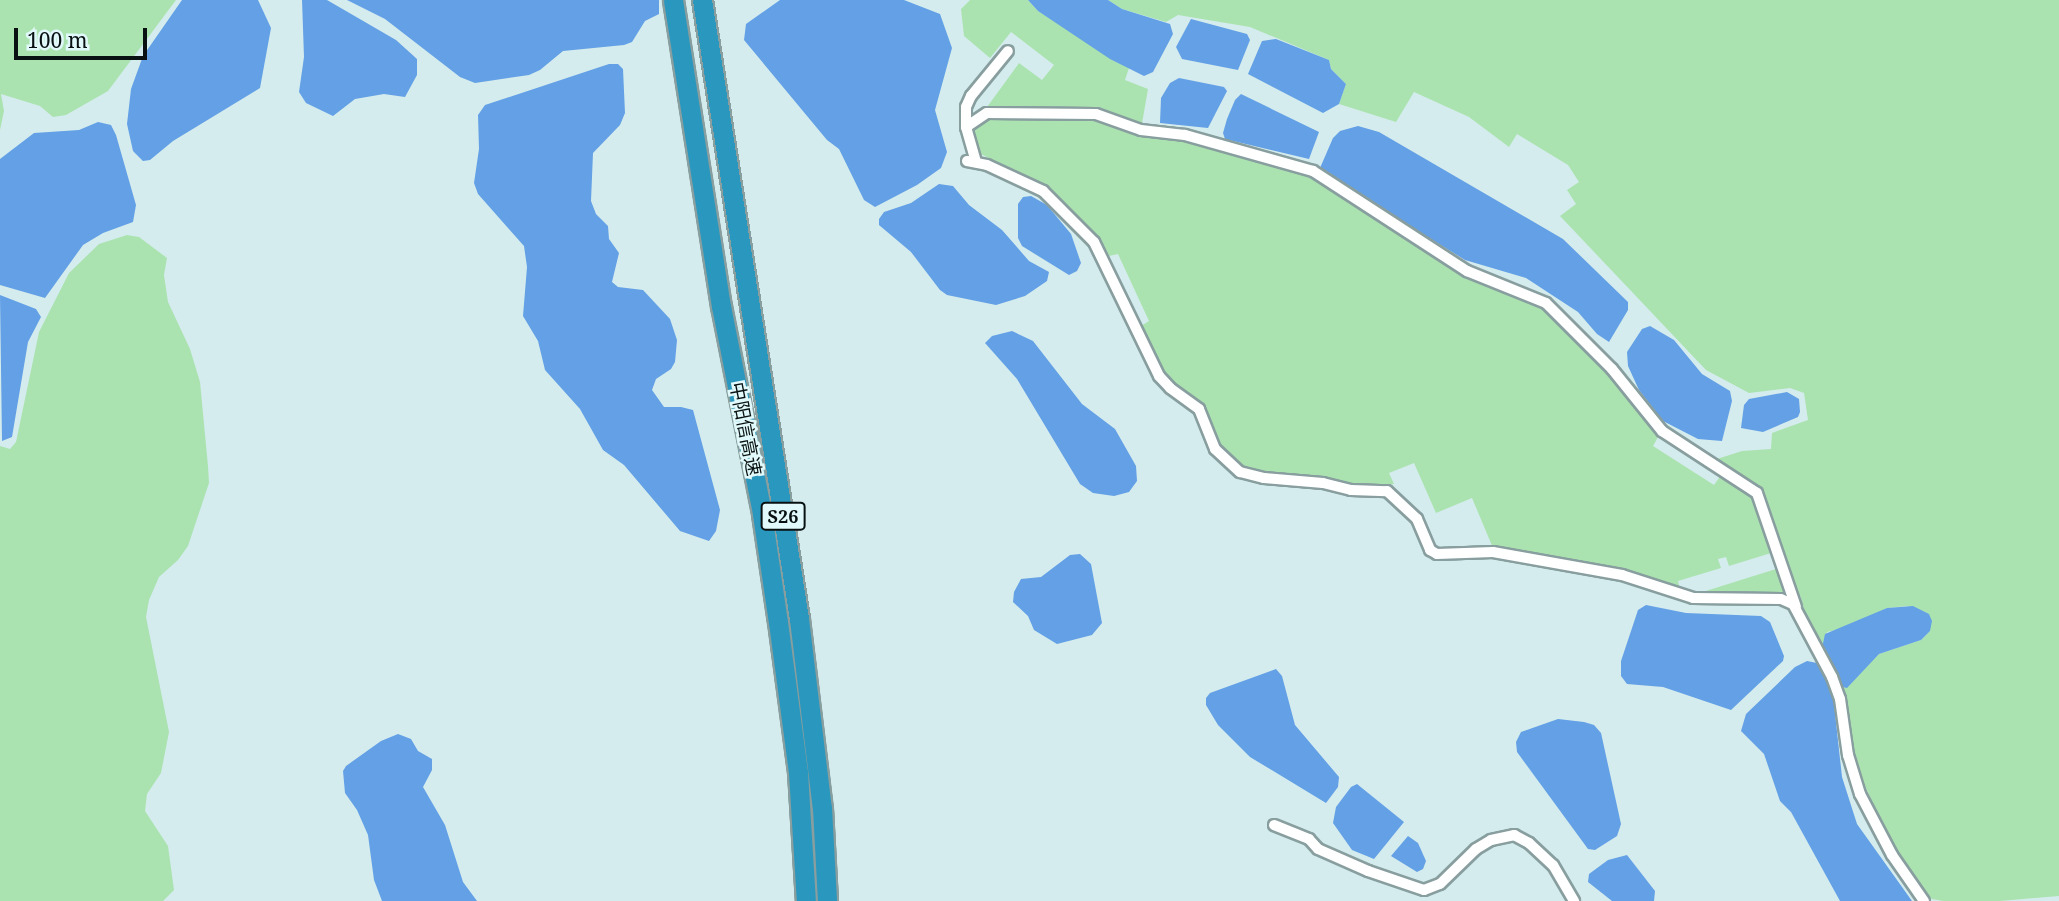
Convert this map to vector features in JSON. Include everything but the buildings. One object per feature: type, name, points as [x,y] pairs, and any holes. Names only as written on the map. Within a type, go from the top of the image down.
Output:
[{"type":"highway","name":"中阳信高速","points":[[673,0],[721,306],[762,514],[776,608],[800,797],[806,901]]},
{"type":"highway","name":"中阳信高速","points":[[702,0],[801,632],[821,795],[827,901]]},
{"type":"street","points":[[1009,51],[971,96],[964,116],[971,161],[1043,191],[1094,242],[1159,376],[1170,388],[1199,409],[1214,449],[1240,471],[1264,478],[1323,483],[1351,490],[1387,491],[1417,519],[1430,550],[1437,554],[1493,552],[1622,575],[1693,598],[1782,599],[1796,607]]},
{"type":"street","points":[[966,127],[987,113],[1096,114],[1141,130],[1185,135],[1312,171],[1467,271],[1546,303],[1612,369],[1662,431],[1757,493],[1796,607],[1832,677],[1840,699],[1848,755],[1860,794],[1892,855],[1924,901]]},
{"type":"street","points":[[1274,825],[1309,839],[1318,849],[1368,871],[1424,890],[1440,884],[1476,849],[1491,840],[1514,835],[1530,843],[1553,865],[1574,901]]},
{"type":"green space","points":[[0,0],[176,0],[108,91],[66,115],[53,117],[40,106],[1,94],[4,111],[0,130]]},
{"type":"green space","points":[[970,0],[1028,0],[1038,11],[1129,68],[1125,80],[1148,89],[1140,135],[1210,145],[1310,175],[1467,268],[1549,299],[1622,369],[1617,379],[1658,437],[1653,446],[1714,485],[1721,475],[1717,459],[1742,451],[1771,449],[1772,433],[1808,420],[1804,393],[1790,388],[1749,393],[1706,370],[1560,216],[1576,204],[1567,190],[1579,182],[1568,165],[1517,134],[1509,147],[1469,117],[1414,92],[1396,122],[1339,104],[1346,84],[1331,69],[1329,60],[1250,27],[1178,15],[1166,22],[1122,9],[1108,0],[2059,0],[2059,896],[2000,901],[1943,901],[1927,898],[1897,857],[1855,764],[1845,712],[1844,688],[1879,654],[1921,640],[1930,631],[1908,606],[1887,608],[1845,628],[1827,632],[1822,648],[1808,624],[1800,595],[1693,595],[1776,569],[1771,553],[1729,566],[1726,557],[1718,559],[1721,568],[1678,581],[1680,590],[1616,569],[1493,548],[1472,498],[1436,513],[1414,463],[1389,473],[1394,484],[1353,488],[1247,470],[1229,459],[1181,392],[1161,371],[1138,328],[1149,321],[1118,254],[1109,256],[1104,246],[1050,190],[979,153],[971,129],[1019,63],[1042,80],[1054,65],[1011,32],[990,58],[964,36],[961,9]]},
{"type":"green space","points":[[127,235],[139,237],[167,258],[164,275],[168,302],[190,349],[200,382],[208,466],[209,483],[188,546],[178,560],[159,577],[149,600],[146,617],[169,732],[161,773],[147,794],[145,811],[168,846],[174,890],[163,901],[0,901],[0,446],[10,449],[16,442],[39,332],[69,273],[99,244]]},
{"type":"water","points":[[182,0],[258,0],[271,28],[260,88],[173,141],[150,160],[143,161],[133,151],[127,124],[131,89],[143,56]]},
{"type":"water","points":[[302,0],[327,0],[396,40],[417,59],[417,75],[405,97],[384,94],[355,99],[333,116],[306,103],[299,92],[304,57]]},
{"type":"water","points":[[347,0],[659,0],[659,14],[645,21],[632,42],[624,45],[563,51],[540,70],[529,75],[475,83],[460,77],[385,19]]},
{"type":"water","points":[[780,0],[904,0],[940,14],[952,48],[935,110],[947,152],[941,168],[917,185],[875,207],[864,200],[839,149],[827,140],[744,40],[746,24]]},
{"type":"water","points":[[1028,0],[1108,0],[1122,9],[1170,24],[1173,34],[1153,72],[1144,76],[1110,59],[1038,11]]},
{"type":"water","points":[[1191,19],[1247,34],[1250,40],[1238,70],[1182,59],[1176,47]]},
{"type":"water","points":[[1276,39],[1329,60],[1331,69],[1346,84],[1339,104],[1323,113],[1248,74],[1262,41]]},
{"type":"water","points":[[609,64],[618,64],[623,69],[625,113],[620,125],[593,153],[591,201],[596,214],[608,226],[609,239],[619,253],[612,282],[618,287],[643,290],[670,319],[677,340],[675,362],[671,369],[656,379],[652,390],[664,407],[693,410],[720,510],[716,531],[709,541],[680,531],[624,465],[603,450],[580,409],[545,370],[538,341],[523,316],[527,267],[524,246],[478,194],[474,183],[479,149],[478,115],[485,105]]},
{"type":"water","points":[[1179,78],[1224,87],[1227,91],[1208,128],[1160,123],[1161,98],[1170,83]]},
{"type":"water","points":[[1241,94],[1319,132],[1309,159],[1225,139],[1223,133],[1227,119],[1235,100]]},
{"type":"water","points":[[98,122],[111,125],[116,135],[136,205],[133,222],[103,233],[83,245],[45,298],[0,285],[0,159],[34,133],[79,130]]},
{"type":"water","points":[[1358,126],[1379,132],[1563,239],[1628,302],[1628,310],[1609,342],[1597,334],[1578,312],[1526,278],[1465,260],[1324,173],[1320,168],[1333,138],[1340,131]]},
{"type":"water","points":[[939,184],[953,186],[969,205],[1002,230],[1029,261],[1049,272],[1047,281],[1025,296],[996,305],[947,295],[940,290],[911,252],[879,225],[879,219],[884,212],[911,203]]},
{"type":"water","points":[[1031,196],[1047,205],[1071,234],[1081,263],[1077,271],[1069,275],[1022,246],[1018,238],[1018,204],[1023,197]]},
{"type":"water","points":[[0,295],[36,309],[41,317],[28,342],[12,437],[2,441]]},
{"type":"water","points":[[1650,326],[1674,340],[1702,374],[1730,391],[1732,401],[1722,441],[1698,439],[1663,421],[1639,390],[1628,366],[1627,352],[1642,329]]},
{"type":"water","points":[[1012,331],[1033,341],[1082,404],[1115,429],[1136,466],[1137,481],[1129,492],[1114,496],[1093,493],[1080,484],[1017,379],[985,343],[992,336]]},
{"type":"water","points":[[1787,392],[1799,399],[1798,417],[1763,432],[1741,428],[1744,405],[1749,399]]},
{"type":"water","points":[[1080,554],[1091,564],[1102,623],[1092,635],[1057,644],[1034,630],[1028,616],[1013,602],[1014,592],[1021,579],[1041,577],[1070,555]]},
{"type":"water","points":[[1646,605],[1686,613],[1761,616],[1770,622],[1784,656],[1783,661],[1731,710],[1663,687],[1627,684],[1621,676],[1621,661],[1638,610]]},
{"type":"water","points":[[1913,606],[1929,614],[1932,621],[1930,631],[1921,640],[1879,654],[1847,688],[1842,687],[1822,648],[1825,634],[1887,608]]},
{"type":"water","points":[[1807,661],[1817,663],[1833,695],[1842,777],[1857,824],[1912,901],[1840,901],[1791,812],[1780,801],[1764,754],[1741,731],[1746,714],[1795,667]]},
{"type":"water","points":[[1276,669],[1282,676],[1295,725],[1339,777],[1338,787],[1326,803],[1250,757],[1218,725],[1206,705],[1206,698],[1210,693]]},
{"type":"water","points":[[1558,719],[1594,725],[1601,733],[1621,824],[1617,836],[1595,850],[1588,849],[1517,752],[1516,742],[1521,732]]},
{"type":"water","points":[[398,734],[411,739],[418,751],[432,759],[432,770],[423,787],[445,825],[463,882],[477,901],[382,901],[374,880],[368,835],[357,810],[345,793],[343,771],[381,741]]},
{"type":"water","points":[[1357,784],[1404,822],[1374,859],[1352,850],[1333,823],[1336,807],[1351,787]]},
{"type":"water","points":[[1408,836],[1418,843],[1426,861],[1423,869],[1417,872],[1391,856]]},
{"type":"water","points":[[1627,855],[1655,891],[1654,901],[1612,901],[1588,882],[1589,874],[1608,860]]}]
